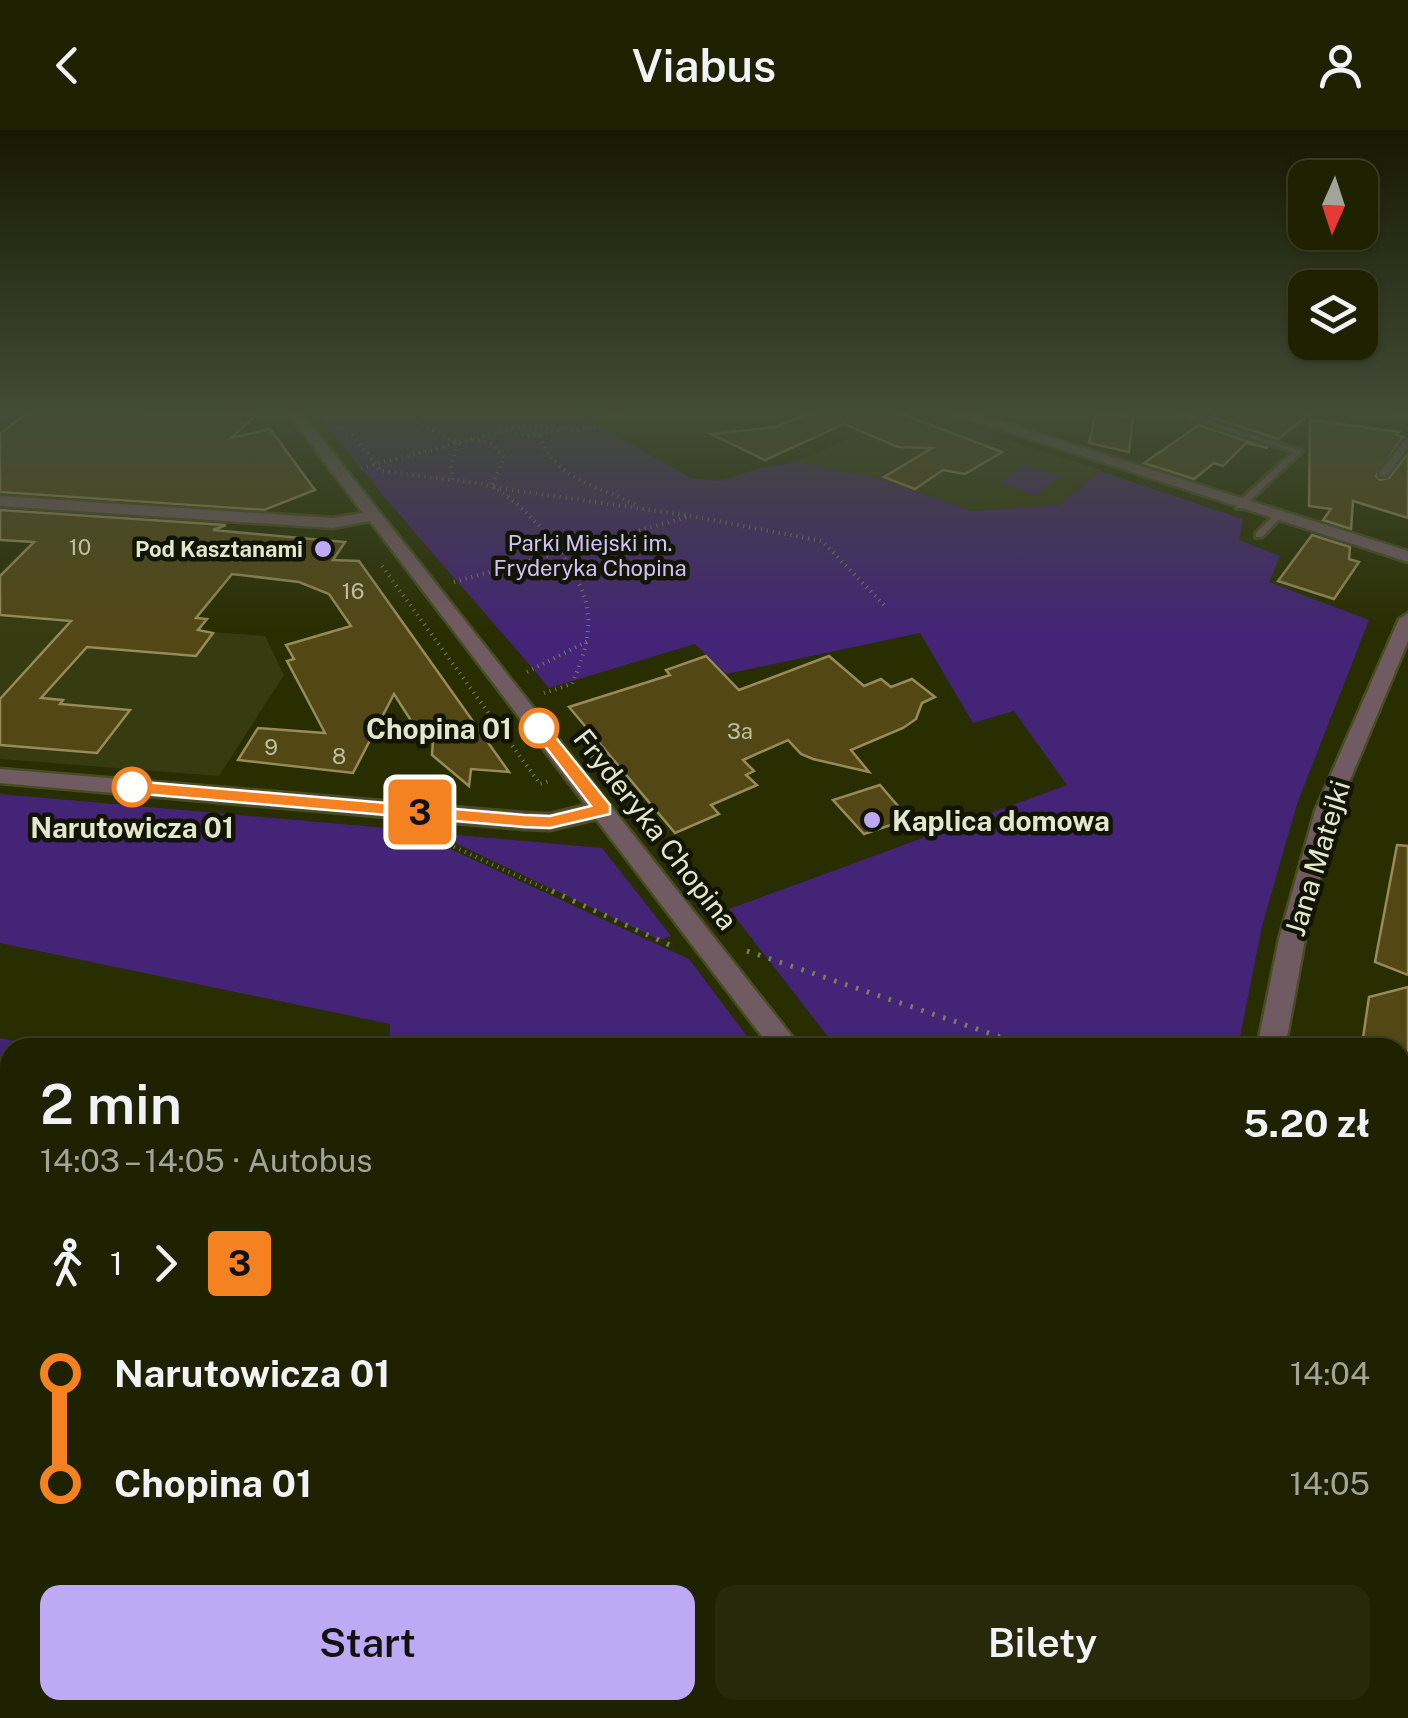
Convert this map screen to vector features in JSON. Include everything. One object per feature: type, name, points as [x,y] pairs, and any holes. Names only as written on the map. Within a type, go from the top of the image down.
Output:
[{"type":"street","name":"Fryderyka Chopina","points":[[349,485],[779,1038]]},
{"type":"street","points":[[1176,485],[1408,557]]},
{"type":"street","points":[[0,500],[333,523],[372,516]]},
{"type":"street","name":"Jana Matejki","points":[[1273,1038],[1292,939],[1326,811],[1408,619]]},
{"type":"street","points":[[0,776],[524,821],[550,822],[604,809]]},
{"type":"lane","points":[[1239,506],[1261,485]]},
{"type":"lane","points":[[1260,536],[1276,518]]},
{"type":"path","points":[[481,485],[691,516],[822,541],[884,605]]},
{"type":"path","points":[[594,485],[614,490],[640,508]]},
{"type":"path","points":[[492,487],[564,550],[577,569],[588,606],[588,641],[572,684],[544,693]]},
{"type":"path","points":[[454,582],[691,516]]},
{"type":"path","points":[[374,555],[540,784],[573,771]]},
{"type":"path","points":[[528,672],[588,641]]},
{"type":"path","points":[[440,828],[435,838],[674,949],[685,944]]},
{"type":"path","points":[[747,951],[1004,1038]]},
{"type":"shaded area","points":[[899,485],[1083,485],[1059,505],[971,511]]},
{"type":"shaded area","points":[[0,617],[265,636],[284,675],[219,776],[0,759]]},
{"type":"green space","name":"Parki Miejski im. Fryderyka Chopina","points":[[375,485],[899,485],[971,511],[1059,505],[1083,485],[1142,485],[1243,519],[1239,540],[1280,556],[1269,582],[1369,620],[1297,804],[1262,926],[1240,1038],[829,1038],[729,909],[1067,785],[1014,711],[973,723],[920,633],[726,674],[695,644],[549,688]]},
{"type":"green space","points":[[1007,485],[1049,485],[1034,495]]},
{"type":"green space","points":[[0,794],[409,830],[689,959],[748,1038],[390,1038],[390,1024],[0,943]]},
{"type":"green space","points":[[457,835],[602,848],[671,936],[660,940],[453,842]]},
{"type":"building","points":[[0,485],[311,485],[315,490],[264,510],[0,492]]},
{"type":"building","points":[[1309,485],[1408,485],[1408,518],[1353,501],[1351,529],[1323,520],[1331,509],[1309,506]]},
{"type":"building","points":[[0,510],[226,525],[213,530],[345,542],[333,560],[359,561],[509,772],[471,769],[469,786],[432,755],[434,723],[417,730],[394,694],[353,773],[238,760],[258,728],[325,733],[287,661],[294,659],[286,645],[351,626],[329,594],[299,582],[232,574],[196,618],[207,619],[198,630],[213,633],[196,656],[87,647],[41,698],[63,700],[60,704],[130,710],[97,753],[0,745],[0,699],[71,621],[0,615],[0,576],[34,542],[0,540]]},
{"type":"building","points":[[1312,535],[1350,547],[1349,559],[1359,562],[1334,599],[1278,581]]},
{"type":"building","points":[[706,656],[739,690],[829,656],[864,686],[881,679],[891,687],[912,679],[935,697],[922,703],[916,719],[903,728],[851,750],[869,772],[813,759],[801,754],[788,740],[743,760],[754,771],[746,775],[757,785],[711,805],[719,814],[675,833],[569,707],[670,675],[666,670]]},
{"type":"building","points":[[880,785],[909,819],[864,834],[833,800]]},
{"type":"building","points":[[1397,845],[1408,846],[1408,975],[1375,962]]},
{"type":"building","points":[[1408,987],[1408,1038],[1363,1038],[1369,997]]},
{"type":"bus line","name":"3","points":[[132,787],[524,821],[550,822],[604,809],[539,728]]},
{"type":"place","name":"Pod Kasztanami","points":[[323,549]]},
{"type":"place","name":"Chopina 01","points":[[539,728]]},
{"type":"place","name":"Narutowicza 01","points":[[132,787]]},
{"type":"place","name":"Kaplica domowa","points":[[872,820]]}]
